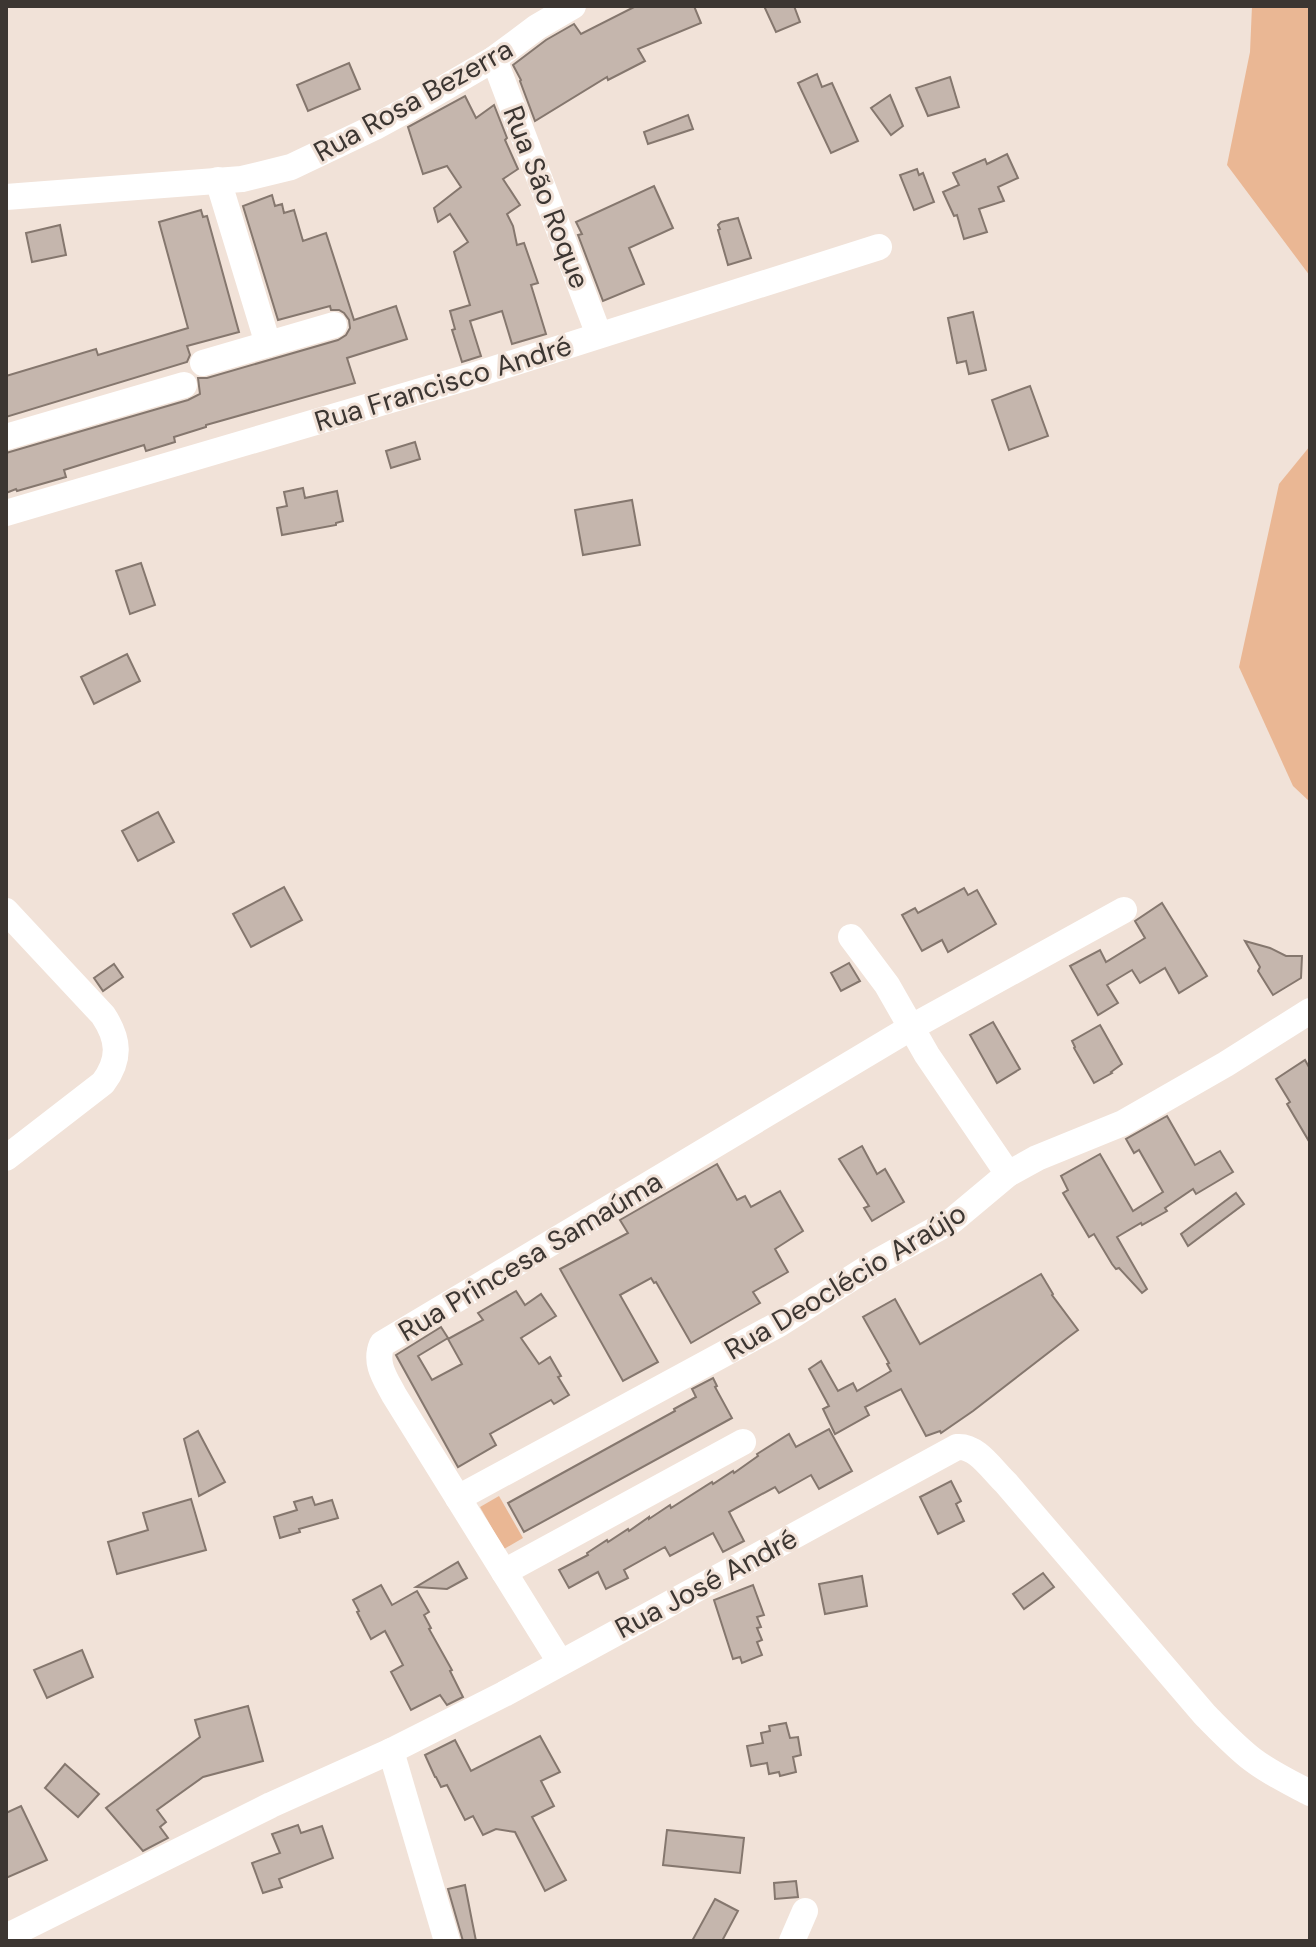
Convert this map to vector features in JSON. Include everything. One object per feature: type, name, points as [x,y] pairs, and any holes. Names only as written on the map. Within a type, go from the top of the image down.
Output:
[{"type":"street","name":"Rua Rosa Bezerra","points":[[6,197],[260,176],[291,167],[375,127],[494,59],[532,17],[573,6]]},
{"type":"street","name":"Rua São Roque","points":[[494,59],[599,335]]},
{"type":"street","points":[[218,180],[268,344]]},
{"type":"street","name":"Rua Francisco André","points":[[6,513],[472,376],[879,247]]},
{"type":"street","points":[[203,363],[334,325]]},
{"type":"street","points":[[6,437],[184,385]]},
{"type":"street","points":[[912,1027],[1124,910]]},
{"type":"street","points":[[6,911],[103,1015],[116,1040],[113,1070],[103,1083],[6,1158]]},
{"type":"street","points":[[851,937],[887,985],[927,1055],[1008,1174]]},
{"type":"street","name":"Rua Deoclécio Araújo","points":[[458,1498],[779,1324],[877,1262],[953,1220],[1008,1174],[1037,1158],[1123,1123],[1310,1011]]},
{"type":"street","name":"Rua Princesa Samaúma","points":[[560,1662],[384,1377],[378,1353],[382,1344],[912,1027]]},
{"type":"street","points":[[504,1572],[743,1442]]},
{"type":"street","name":"Rua José André","points":[[6,1937],[271,1805],[391,1751],[504,1694],[957,1447],[974,1451],[1006,1483],[1229,1740],[1275,1775],[1310,1793]]},
{"type":"street","points":[[391,1751],[447,1941]]},
{"type":"street","points":[[792,1941],[805,1911]]},
{"type":"shaded area","points":[[1252,6],[1310,6],[1310,276],[1227,165],[1250,52]]},
{"type":"shaded area","points":[[1310,446],[1310,802],[1293,786],[1239,667],[1279,484]]},
{"type":"shaded area","points":[[499,1496],[523,1538],[504,1549],[480,1507]]},
{"type":"building","points":[[636,6],[694,6],[701,23],[638,49],[645,61],[608,80],[607,77],[535,121],[513,65],[574,24],[581,34]]},
{"type":"building","points":[[764,6],[794,6],[800,22],[776,32]]},
{"type":"building","points":[[349,63],[360,89],[308,111],[297,85]]},
{"type":"building","points":[[817,74],[822,87],[832,83],[858,141],[831,153],[798,83]]},
{"type":"building","points":[[950,77],[959,107],[928,116],[916,88]]},
{"type":"building","points":[[890,95],[903,126],[891,135],[871,108]]},
{"type":"building","points":[[465,96],[476,118],[494,105],[518,169],[503,179],[520,205],[507,214],[517,245],[524,243],[538,283],[531,285],[546,334],[512,344],[502,311],[470,321],[481,356],[462,362],[452,330],[455,329],[450,311],[470,305],[454,252],[468,242],[450,214],[438,222],[434,208],[461,187],[447,166],[423,174],[408,127]]},
{"type":"building","points":[[688,115],[693,129],[648,144],[644,132]]},
{"type":"building","points":[[1007,154],[1018,178],[998,187],[1004,201],[979,209],[987,232],[964,239],[957,215],[954,216],[943,192],[959,185],[953,173],[985,159],[987,164]]},
{"type":"building","points":[[917,169],[919,175],[923,173],[934,202],[914,210],[900,175]]},
{"type":"building","points":[[654,186],[673,228],[629,248],[644,284],[603,301],[576,222]]},
{"type":"building","points":[[272,195],[275,206],[282,204],[284,213],[294,210],[303,241],[326,233],[354,320],[396,306],[407,339],[347,358],[355,383],[206,425],[174,437],[175,442],[146,451],[144,445],[64,470],[66,477],[6,493],[6,453],[188,400],[200,394],[198,378],[338,340],[346,335],[350,328],[349,320],[344,313],[331,310],[330,306],[278,320],[243,206]]},
{"type":"building","points":[[201,210],[203,217],[207,216],[239,332],[187,346],[190,355],[187,362],[6,417],[6,376],[96,349],[98,355],[188,328],[159,222]]},
{"type":"building","points":[[738,218],[751,258],[728,265],[718,225]]},
{"type":"building","points":[[60,225],[66,255],[32,262],[26,233]]},
{"type":"building","points":[[973,312],[986,370],[969,374],[966,361],[957,363],[948,318]]},
{"type":"building","points":[[1030,386],[1048,436],[1009,450],[992,400]]},
{"type":"building","points":[[415,442],[420,459],[391,468],[386,451]]},
{"type":"building","points":[[303,488],[305,498],[337,491],[343,521],[282,535],[277,508],[287,506],[284,492]]},
{"type":"building","points":[[632,500],[640,545],[583,555],[575,510]]},
{"type":"building","points":[[141,563],[155,605],[130,614],[116,571]]},
{"type":"building","points":[[127,654],[140,681],[94,704],[81,677]]},
{"type":"building","points":[[158,812],[174,842],[138,861],[122,831]]},
{"type":"building","points":[[284,887],[302,920],[251,947],[233,914]]},
{"type":"building","points":[[964,888],[968,895],[977,890],[996,924],[948,952],[942,940],[922,951],[902,915],[915,908],[918,913]]},
{"type":"building","points":[[1162,903],[1207,976],[1179,993],[1165,968],[1140,983],[1132,970],[1107,985],[1118,1003],[1098,1015],[1070,966],[1100,950],[1106,962],[1145,938],[1135,921]]},
{"type":"building","points":[[1245,941],[1286,956],[1302,956],[1301,978],[1273,995]]},
{"type":"building","points":[[849,963],[860,981],[841,991],[831,973]]},
{"type":"building","points":[[114,964],[123,977],[103,991],[94,978]]},
{"type":"building","points":[[993,1022],[1020,1069],[997,1083],[970,1035]]},
{"type":"building","points":[[1100,1025],[1122,1064],[1094,1083],[1072,1041]]},
{"type":"building","points":[[1305,1060],[1310,1069],[1310,1143],[1276,1079]]},
{"type":"building","points":[[1167,1116],[1195,1165],[1220,1151],[1233,1172],[1196,1194],[1193,1189],[1165,1208],[1167,1211],[1117,1237],[1147,1289],[1142,1293],[1119,1268],[1116,1269],[1094,1234],[1089,1237],[1063,1193],[1068,1190],[1061,1176],[1100,1154],[1133,1211],[1163,1192],[1139,1150],[1134,1153],[1126,1139]]},
{"type":"building","points":[[862,1146],[877,1174],[885,1169],[904,1202],[872,1221],[864,1208],[869,1206],[839,1159]]},
{"type":"building","points":[[717,1164],[737,1200],[745,1196],[751,1207],[780,1191],[803,1231],[775,1249],[788,1272],[753,1292],[760,1303],[691,1343],[651,1278],[620,1295],[658,1362],[623,1381],[560,1269],[628,1233],[620,1220]]},
{"type":"building","points":[[1236,1193],[1244,1204],[1188,1246],[1181,1234]]},
{"type":"building","points":[[1041,1274],[1078,1330],[941,1433],[926,1436],[901,1389],[865,1407],[869,1415],[835,1434],[823,1409],[829,1406],[809,1369],[821,1361],[838,1391],[853,1383],[857,1391],[891,1371],[863,1317],[895,1299],[920,1344]]},
{"type":"building","points":[[516,1291],[525,1305],[541,1294],[556,1316],[521,1338],[539,1364],[550,1357],[569,1395],[554,1404],[551,1400],[490,1434],[496,1445],[458,1467],[396,1355],[441,1327],[448,1338],[418,1356],[432,1380],[462,1364],[448,1339],[483,1320],[478,1313]]},
{"type":"building","points":[[713,1378],[732,1418],[524,1532],[508,1503],[675,1411],[696,1397],[692,1389]]},
{"type":"building","points":[[829,1429],[852,1471],[819,1489],[811,1475],[779,1493],[775,1487],[729,1512],[744,1541],[723,1552],[713,1533],[670,1556],[665,1547],[624,1570],[628,1578],[606,1589],[598,1572],[569,1588],[559,1570],[588,1555],[607,1540],[734,1473],[789,1434],[796,1447]]},
{"type":"building","points":[[198,1431],[225,1482],[199,1496],[184,1439]]},
{"type":"building","points":[[951,1481],[961,1501],[956,1504],[964,1521],[938,1534],[920,1497]]},
{"type":"building","points":[[312,1497],[315,1505],[332,1500],[338,1518],[280,1538],[274,1517],[297,1510],[294,1502]]},
{"type":"building","points":[[191,1499],[206,1550],[117,1574],[108,1542],[148,1530],[143,1513]]},
{"type":"building","points":[[458,1562],[467,1578],[447,1589],[416,1587]]},
{"type":"building","points":[[1043,1573],[1054,1587],[1024,1609],[1013,1594]]},
{"type":"building","points":[[862,1576],[867,1606],[825,1614],[819,1584]]},
{"type":"building","points":[[381,1585],[392,1605],[417,1591],[429,1612],[424,1615],[429,1629],[463,1697],[447,1705],[440,1695],[411,1710],[391,1672],[403,1665],[385,1631],[371,1639],[353,1600]]},
{"type":"building","points":[[753,1585],[764,1615],[757,1617],[762,1640],[757,1642],[762,1655],[742,1663],[740,1657],[733,1659],[714,1600]]},
{"type":"building","points":[[82,1650],[93,1677],[47,1698],[34,1670]]},
{"type":"building","points":[[248,1706],[263,1761],[203,1777],[157,1810],[166,1822],[160,1827],[168,1838],[143,1851],[106,1808],[200,1737],[195,1720]]},
{"type":"building","points":[[786,1723],[790,1738],[798,1737],[801,1755],[793,1757],[796,1772],[780,1776],[779,1772],[769,1774],[767,1763],[751,1766],[747,1746],[763,1743],[761,1733],[770,1731],[769,1726]]},
{"type":"building","points":[[540,1736],[560,1772],[541,1781],[554,1806],[532,1817],[566,1880],[545,1891],[515,1832],[496,1829],[483,1835],[473,1816],[465,1820],[447,1785],[441,1787],[425,1755],[455,1740],[471,1771]]},
{"type":"building","points":[[65,1764],[99,1794],[78,1817],[45,1788]]},
{"type":"building","points":[[21,1806],[47,1860],[6,1878],[6,1813]]},
{"type":"building","points":[[298,1825],[301,1833],[322,1826],[333,1858],[279,1879],[282,1887],[263,1893],[252,1863],[280,1853],[272,1834]]},
{"type":"building","points":[[667,1830],[744,1838],[740,1873],[663,1865]]},
{"type":"building","points":[[796,1881],[798,1897],[775,1899],[774,1883]]},
{"type":"building","points":[[465,1885],[476,1941],[463,1941],[448,1889]]},
{"type":"building","points":[[715,1899],[738,1911],[722,1941],[692,1941]]}]
